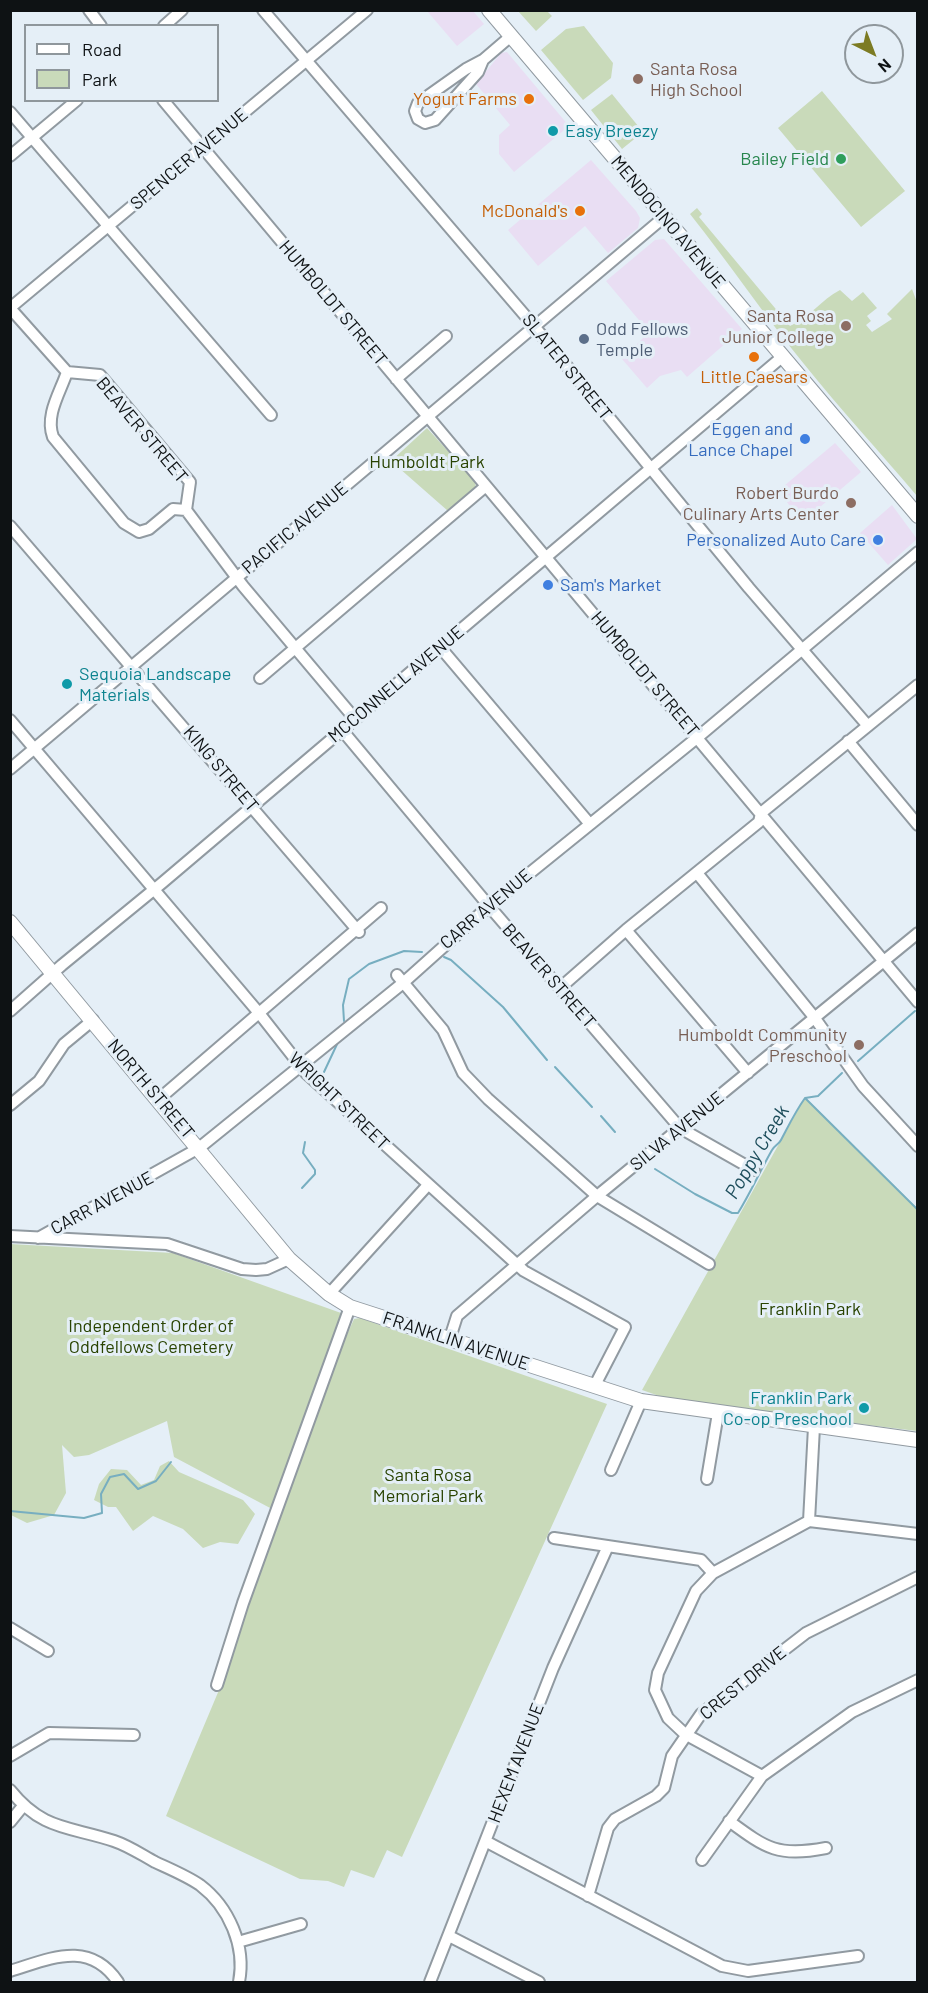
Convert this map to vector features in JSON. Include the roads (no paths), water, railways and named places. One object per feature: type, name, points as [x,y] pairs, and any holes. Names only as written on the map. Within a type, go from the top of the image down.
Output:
[{"type":"main road","name":"MENDOCINO AVENUE","points":[[489,10],[918,516]]},
{"type":"main road","name":"NORTH STREET","points":[[10,922],[289,1258]]},
{"type":"main road","name":"FRANKLIN AVENUE","points":[[289,1258],[329,1294],[350,1307],[641,1401],[918,1440]]},
{"type":"street","points":[[89,10],[100,24]]},
{"type":"street","points":[[166,24],[182,10]]},
{"type":"street","name":"SLATER STREET","points":[[263,10],[534,326],[650,469],[868,726]]},
{"type":"street","name":"SPENCER AVENUE","points":[[10,308],[367,10]]},
{"type":"street","points":[[483,60],[478,72],[435,120],[425,123],[418,119],[415,111],[418,103],[466,69],[483,60],[511,36]]},
{"type":"street","points":[[10,156],[74,102]]},
{"type":"street","name":"HUMBOLDT STREET","points":[[165,102],[918,1002]]},
{"type":"street","points":[[10,112],[271,415]]},
{"type":"street","name":"PACIFIC AVENUE","points":[[10,769],[663,218]]},
{"type":"street","points":[[10,308],[67,372],[50,415],[49,427],[53,437],[124,523],[139,532],[149,529],[173,509],[186,510]]},
{"type":"street","points":[[396,379],[446,336]]},
{"type":"street","name":"MCCONNELL AVENUE","points":[[10,1011],[782,357]]},
{"type":"street","name":"BEAVER STREET","points":[[67,372],[100,375],[190,482],[186,510],[236,577],[355,719]]},
{"type":"street","points":[[260,678],[486,486]]},
{"type":"street","name":"KING STREET","points":[[10,526],[133,665],[358,930]]},
{"type":"street","name":"CARR AVENUE","points":[[38,1238],[200,1148],[300,1067],[400,979],[589,823],[698,737],[918,552]]},
{"type":"street","points":[[440,647],[589,823]]},
{"type":"street","points":[[560,988],[626,930],[759,822],[761,813],[918,685]]},
{"type":"street","name":"WRIGHT STREET","points":[[10,720],[259,1013],[300,1067],[427,1186],[524,1271],[625,1327],[595,1385]]},
{"type":"street","name":"BEAVER STREET","points":[[342,730],[489,906],[680,1128],[754,1170]]},
{"type":"street","points":[[848,741],[918,825]]},
{"type":"street","points":[[697,873],[814,1017],[862,1086],[918,1146]]},
{"type":"street","points":[[159,1099],[381,908]]},
{"type":"street","points":[[626,930],[748,1073]]},
{"type":"street","name":"SILVA AVENUE","points":[[450,1338],[457,1316],[597,1196],[918,933]]},
{"type":"street","points":[[400,979],[443,1030],[463,1073],[488,1099],[597,1196],[709,1264]]},
{"type":"street","points":[[10,1105],[39,1081],[64,1044],[93,1020]]},
{"type":"street","points":[[329,1294],[427,1186]]},
{"type":"street","points":[[10,1236],[167,1244],[242,1269],[267,1269],[289,1258]]},
{"type":"street","points":[[217,1685],[243,1603],[350,1307]]},
{"type":"street","points":[[611,1470],[641,1401]]},
{"type":"street","points":[[707,1479],[718,1413]]},
{"type":"street","points":[[809,1521],[814,1427]]},
{"type":"street","points":[[762,1776],[685,1734],[668,1719],[655,1690],[658,1673],[696,1591],[713,1573],[809,1521],[918,1534]]},
{"type":"street","points":[[554,1538],[700,1560],[713,1573]]},
{"type":"street","name":"HEXEM AVENUE","points":[[430,1983],[553,1668],[608,1546]]},
{"type":"street","name":"CREST DRIVE","points":[[588,1896],[608,1828],[615,1819],[656,1796],[664,1788],[672,1756],[685,1734],[701,1714],[806,1633],[918,1577]]},
{"type":"street","points":[[10,1628],[48,1651]]},
{"type":"street","points":[[702,1860],[762,1776],[852,1712],[918,1680]]},
{"type":"street","points":[[10,1756],[49,1733],[134,1735]]},
{"type":"street","points":[[10,1790],[23,1806],[48,1824],[116,1842],[199,1885],[217,1901],[232,1925],[238,1942],[239,1983]]},
{"type":"street","points":[[10,1822],[23,1806]]},
{"type":"street","points":[[729,1821],[763,1846],[788,1852],[826,1848]]},
{"type":"street","points":[[486,1842],[722,1966],[748,1971],[858,1956]]},
{"type":"street","points":[[238,1942],[301,1924]]},
{"type":"street","points":[[449,1936],[539,1983]]},
{"type":"street","points":[[10,1971],[60,1955],[81,1956],[99,1962],[118,1983]]},
{"type":"waterway","name":"Poppy Creek","points":[[344,1021],[343,1005],[349,979],[369,964],[404,951],[422,952]]},
{"type":"waterway","name":"Poppy Creek","points":[[444,957],[451,960],[503,1007],[547,1060]]},
{"type":"waterway","name":"Poppy Creek","points":[[858,1061],[915,1011]]},
{"type":"waterway","name":"Poppy Creek","points":[[324,1072],[339,1040]]},
{"type":"waterway","name":"Poppy Creek","points":[[555,1067],[592,1107]]},
{"type":"waterway","name":"Poppy Creek","points":[[655,1169],[695,1194],[732,1213],[738,1213],[772,1150],[780,1141],[805,1098],[818,1096],[842,1073]]},
{"type":"waterway","points":[[805,1098],[918,1210]]},
{"type":"waterway","name":"Poppy Creek","points":[[601,1116],[615,1132]]},
{"type":"waterway","name":"Poppy Creek","points":[[302,1188],[315,1174],[315,1170],[303,1153],[305,1142]]},
{"type":"waterway","name":"Poppy Creek","points":[[10,1511],[84,1518],[102,1513],[101,1494],[110,1477],[124,1474],[138,1489],[156,1481],[171,1462]]},
{"type":"place","name":"Santa Rosa High School","points":[[638,79]]},
{"type":"place","name":"Yogurt Farms","points":[[529,99]]},
{"type":"place","name":"Easy Breezy","points":[[553,131]]},
{"type":"place","name":"Bailey Field","points":[[841,159]]},
{"type":"place","name":"McDonald's","points":[[580,211]]},
{"type":"place","name":"Santa Rosa Junior College","points":[[846,326]]},
{"type":"place","name":"Odd Fellows Temple","points":[[584,339]]},
{"type":"place","name":"Little Caesars","points":[[754,357]]},
{"type":"place","name":"Eggen and Lance Chapel","points":[[805,439]]},
{"type":"place","name":"Robert Burdo Culinary Arts Center","points":[[851,503]]},
{"type":"place","name":"Personalized Auto Care","points":[[878,540]]},
{"type":"place","name":"Sam's Market","points":[[548,585]]},
{"type":"place","name":"Sequoia Landscape Materials","points":[[67,684]]},
{"type":"place","name":"Humboldt Community Preschool","points":[[859,1045]]},
{"type":"place","name":"Franklin Park Co-op Preschool","points":[[864,1408]]},
{"type":"park label","name":"Humboldt Park","points":[[427,462]]},
{"type":"park label","name":"Franklin Park","points":[[810,1309]]},
{"type":"park label","name":"Independent Order of Oddfellows Cemetery","points":[[151,1336]]},
{"type":"park label","name":"Santa Rosa Memorial Park","points":[[428,1485]]}]
